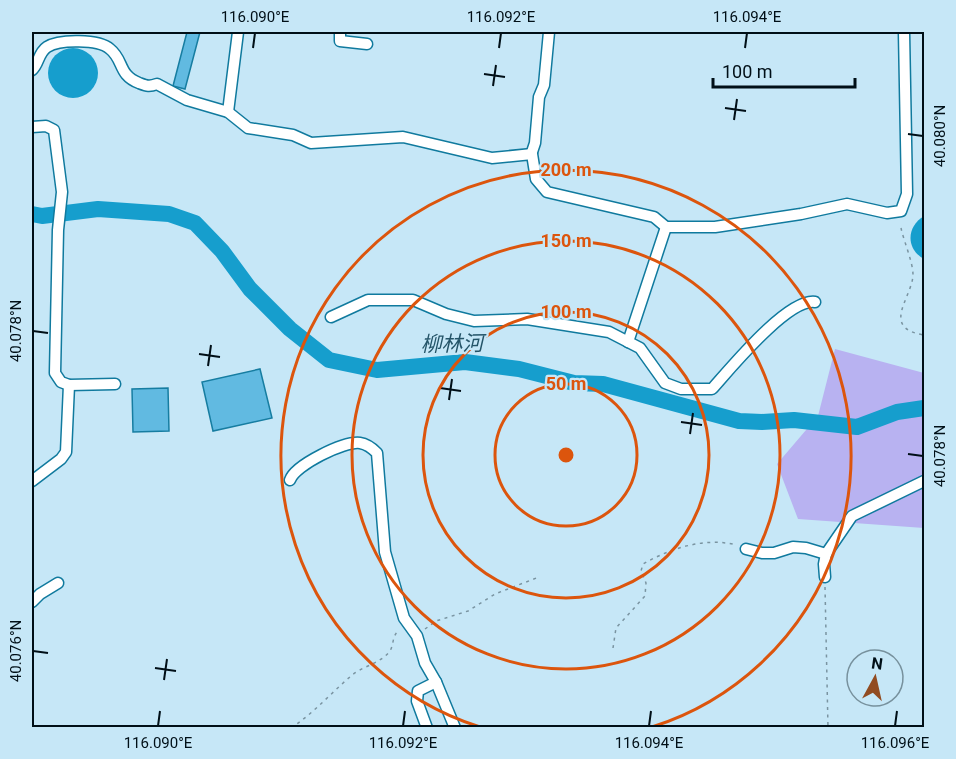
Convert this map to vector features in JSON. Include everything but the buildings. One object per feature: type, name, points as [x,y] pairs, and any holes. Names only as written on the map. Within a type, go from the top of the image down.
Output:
[{"type":"street","points":[[228,112],[238,32]]},
{"type":"street","points":[[340,32],[340,41],[367,44]]},
{"type":"street","points":[[549,32],[544,85],[539,97],[535,143],[531,154],[536,178],[547,192],[654,217],[666,227],[715,227],[801,214],[848,204],[887,213],[901,211],[907,194],[904,32]]},
{"type":"street","points":[[32,70],[42,51],[49,45],[68,41],[103,44],[112,50],[128,79],[148,87],[157,84],[187,100],[228,112],[248,128],[293,135],[311,143],[403,137],[492,158],[531,154]]},
{"type":"street","points":[[32,127],[46,126],[54,130],[62,192],[58,230],[55,374],[62,382],[69,385],[115,384]]},
{"type":"street","points":[[628,342],[666,227]]},
{"type":"street","points":[[331,317],[368,300],[413,300],[446,314],[474,321],[527,319],[609,332],[640,348],[665,383],[681,389],[712,389],[753,344],[789,310],[808,301],[815,302]]},
{"type":"street","points":[[32,482],[61,459],[66,452],[69,385]]},
{"type":"street","points":[[290,480],[292,473],[307,462],[349,444],[359,443],[369,446],[377,453],[385,552],[404,618],[417,636],[425,663],[436,682],[455,728]]},
{"type":"street","points":[[825,577],[826,554],[852,516],[924,481]]},
{"type":"street","points":[[746,549],[774,553],[793,547],[826,554]]},
{"type":"street","points":[[32,603],[40,594],[58,583]]},
{"type":"street","points":[[427,728],[417,701],[418,691],[436,682]]},
{"type":"path","points":[[902,228],[913,276],[900,316],[902,324],[924,335]]},
{"type":"path","points":[[613,648],[616,628],[645,596],[646,583],[641,571],[643,564],[659,555],[709,541],[735,544],[746,549]]},
{"type":"path","points":[[417,636],[436,621],[468,611],[495,594],[539,577]]},
{"type":"path","points":[[825,577],[824,626],[828,728]]},
{"type":"path","points":[[291,728],[309,716],[352,674],[375,664],[391,650],[395,634],[408,624]]},
{"type":"shaded area","points":[[835,349],[924,373],[924,528],[798,519],[777,464],[818,416]]},
{"type":"water","points":[[73,48],[91,55],[98,73],[91,91],[73,98],[55,91],[48,73],[55,55]]},
{"type":"water","points":[[924,216],[924,259],[914,250],[910,238],[914,226]]},
{"type":"waterway","name":"柳林河","points":[[32,214],[42,216],[98,209],[169,214],[195,223],[222,251],[250,289],[290,329],[329,360],[377,370],[465,362],[519,369],[574,383],[603,384],[739,421],[794,420],[857,427],[897,412],[924,408]]}]
